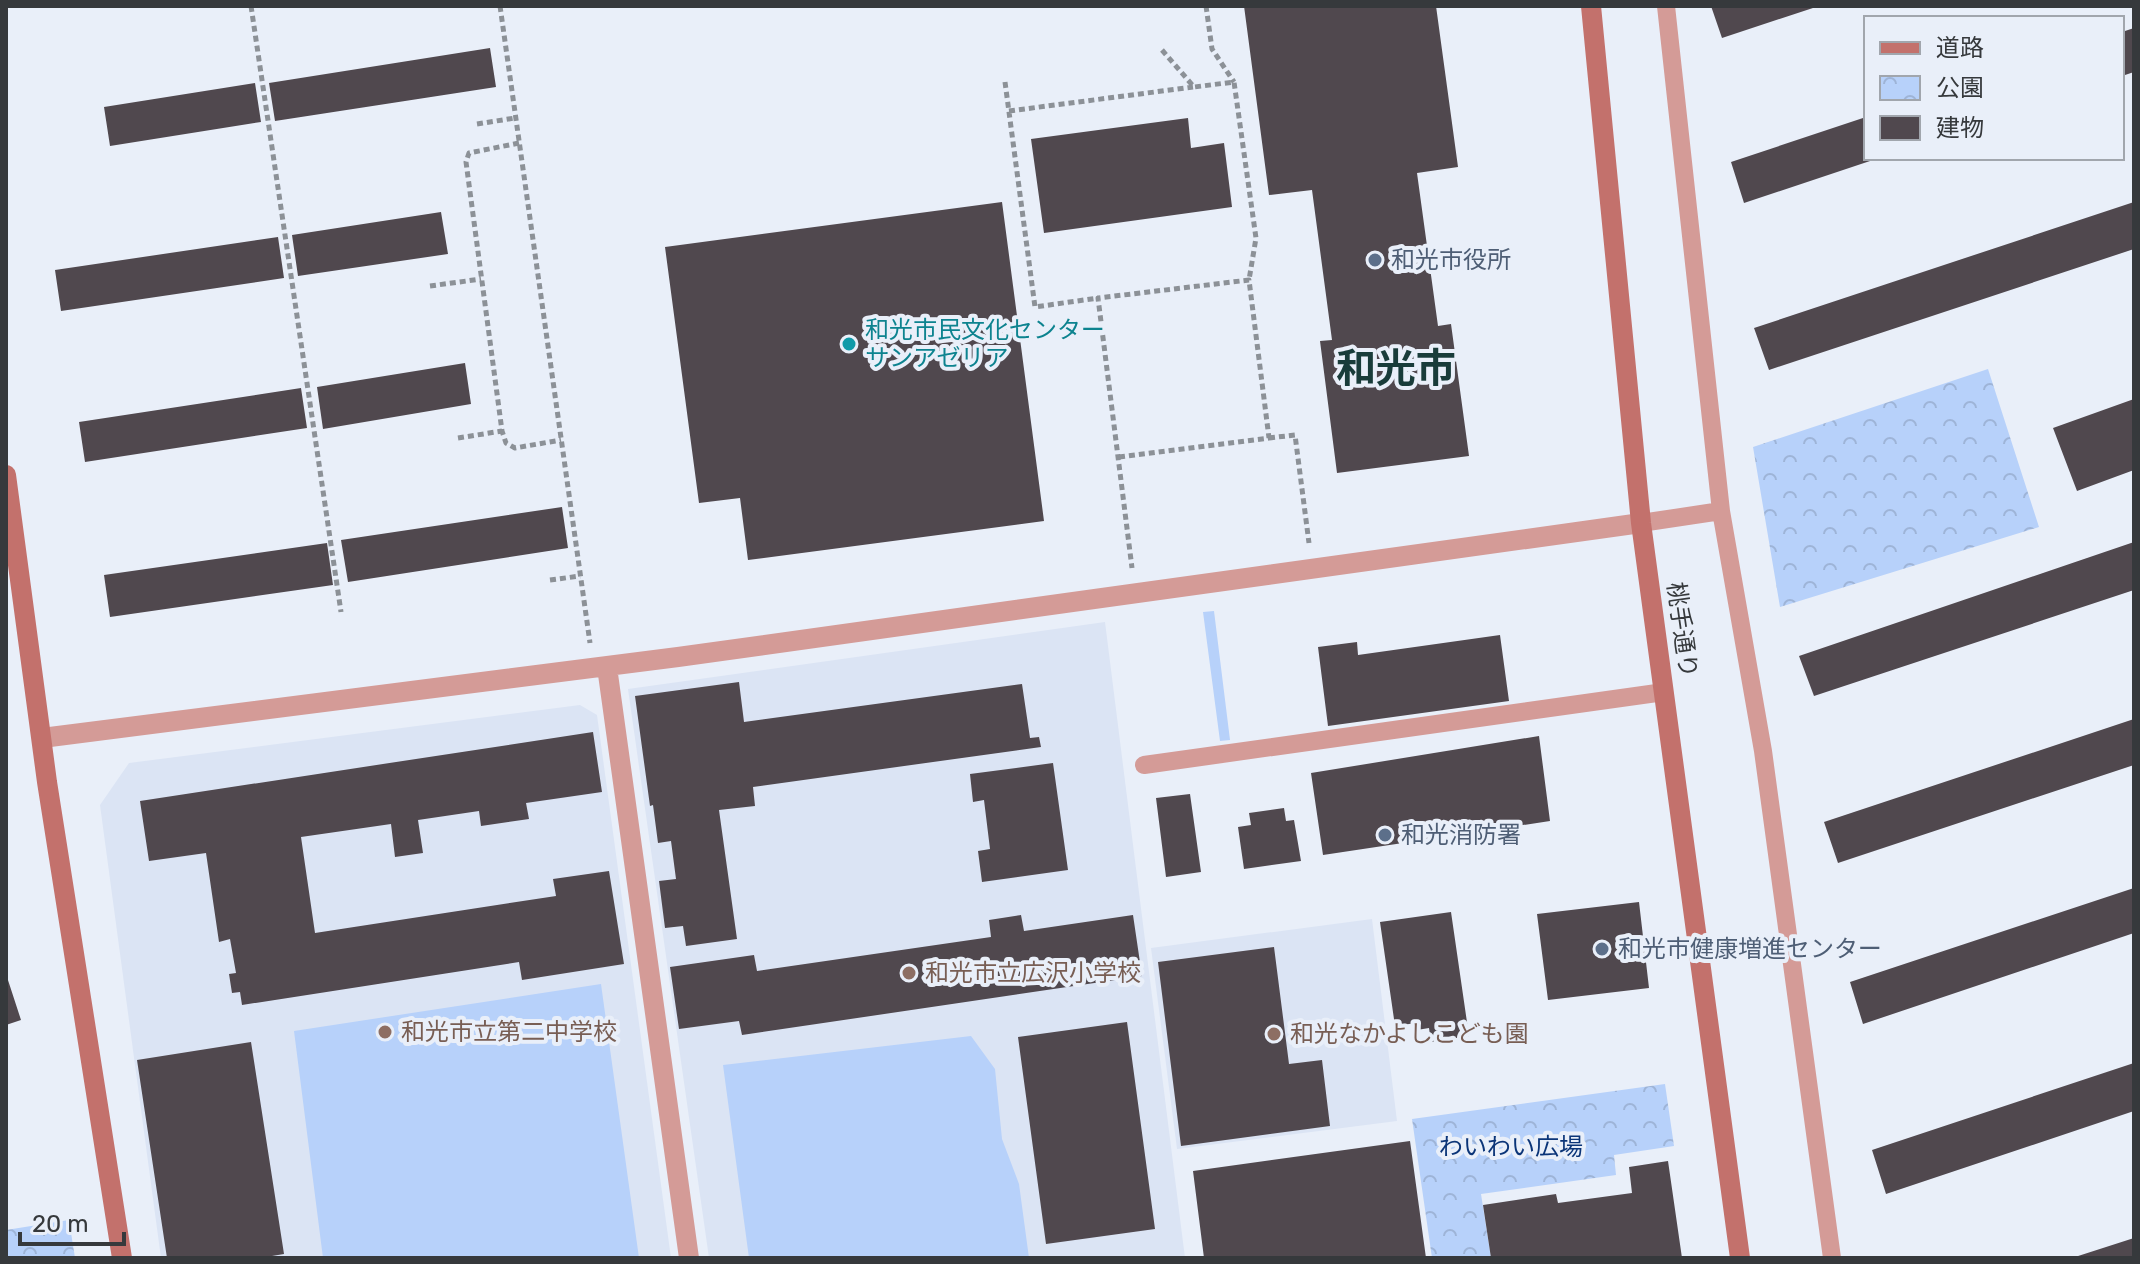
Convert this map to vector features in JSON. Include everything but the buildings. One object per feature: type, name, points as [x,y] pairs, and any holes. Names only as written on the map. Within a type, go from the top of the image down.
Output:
[{"type":"street","name":"桃手通り","points":[[1591,6],[1641,523],[1740,1258]]},
{"type":"street","points":[[6,475],[42,738],[122,1258]]},
{"type":"street","points":[[42,738],[600,668],[1641,523]]},
{"type":"street","points":[[600,668],[689,1258]]},
{"type":"lane","points":[[1666,6],[1721,511],[1763,751],[1832,1258]]},
{"type":"lane","points":[[1641,523],[1721,511]]},
{"type":"lane","points":[[1144,765],[1664,692]]},
{"type":"path","points":[[251,6],[341,612]]},
{"type":"path","points":[[500,6],[580,576],[600,668]]},
{"type":"path","points":[[1206,6],[1212,49],[1234,82],[1256,238],[1249,280],[1269,438]]},
{"type":"path","points":[[1162,50],[1194,87]]},
{"type":"path","points":[[1005,82],[1035,307],[1249,280]]},
{"type":"path","points":[[1009,111],[1234,82]]},
{"type":"path","points":[[477,124],[515,118]]},
{"type":"path","points":[[519,143],[469,153],[466,162],[502,431],[506,443],[515,448],[561,440]]},
{"type":"path","points":[[430,286],[481,279]]},
{"type":"path","points":[[1098,298],[1135,593]]},
{"type":"path","points":[[458,438],[502,431]]},
{"type":"path","points":[[1119,457],[1295,435],[1312,569]]},
{"type":"path","points":[[550,580],[580,576]]},
{"type":"shaded area","name":"和光市立広沢小学校","points":[[1105,622],[1185,1258],[709,1258],[628,689]]},
{"type":"shaded area","name":"和光市立第二中学校","points":[[580,705],[597,715],[671,1258],[161,1258],[100,805],[129,763]]},
{"type":"shaded area","name":"和光なかよしこども園","points":[[1372,919],[1397,1121],[1177,1149],[1151,948]]},
{"type":"green space","points":[[1988,369],[2039,527],[1780,607],[1753,447]]},
{"type":"green space","points":[[1214,611],[1230,740],[1220,741],[1203,612]]},
{"type":"green space","points":[[601,984],[639,1258],[323,1258],[294,1031]]},
{"type":"green space","points":[[971,1036],[995,1069],[1002,1139],[1019,1184],[1029,1258],[749,1258],[723,1065]]},
{"type":"green space","name":"わいわい広場","points":[[1665,1084],[1674,1146],[1614,1155],[1616,1175],[1481,1194],[1491,1258],[1432,1258],[1412,1119]]},
{"type":"green space","points":[[69,1220],[75,1258],[6,1258],[6,1230]]},
{"type":"place","name":"和光市役所","points":[[1375,260]]},
{"type":"place","name":"和光市民文化センター サンアゼリア","points":[[849,344]]},
{"type":"place","name":"和光消防署","points":[[1385,835]]},
{"type":"place","name":"和光市健康増進センター","points":[[1602,949]]},
{"type":"place","name":"和光市立広沢小学校","points":[[909,973]]},
{"type":"place","name":"和光市立第二中学校","points":[[385,1032]]},
{"type":"place","name":"和光なかよしこども園","points":[[1274,1034]]},
{"type":"district","name":"和光市","points":[[1396,368]]}]
